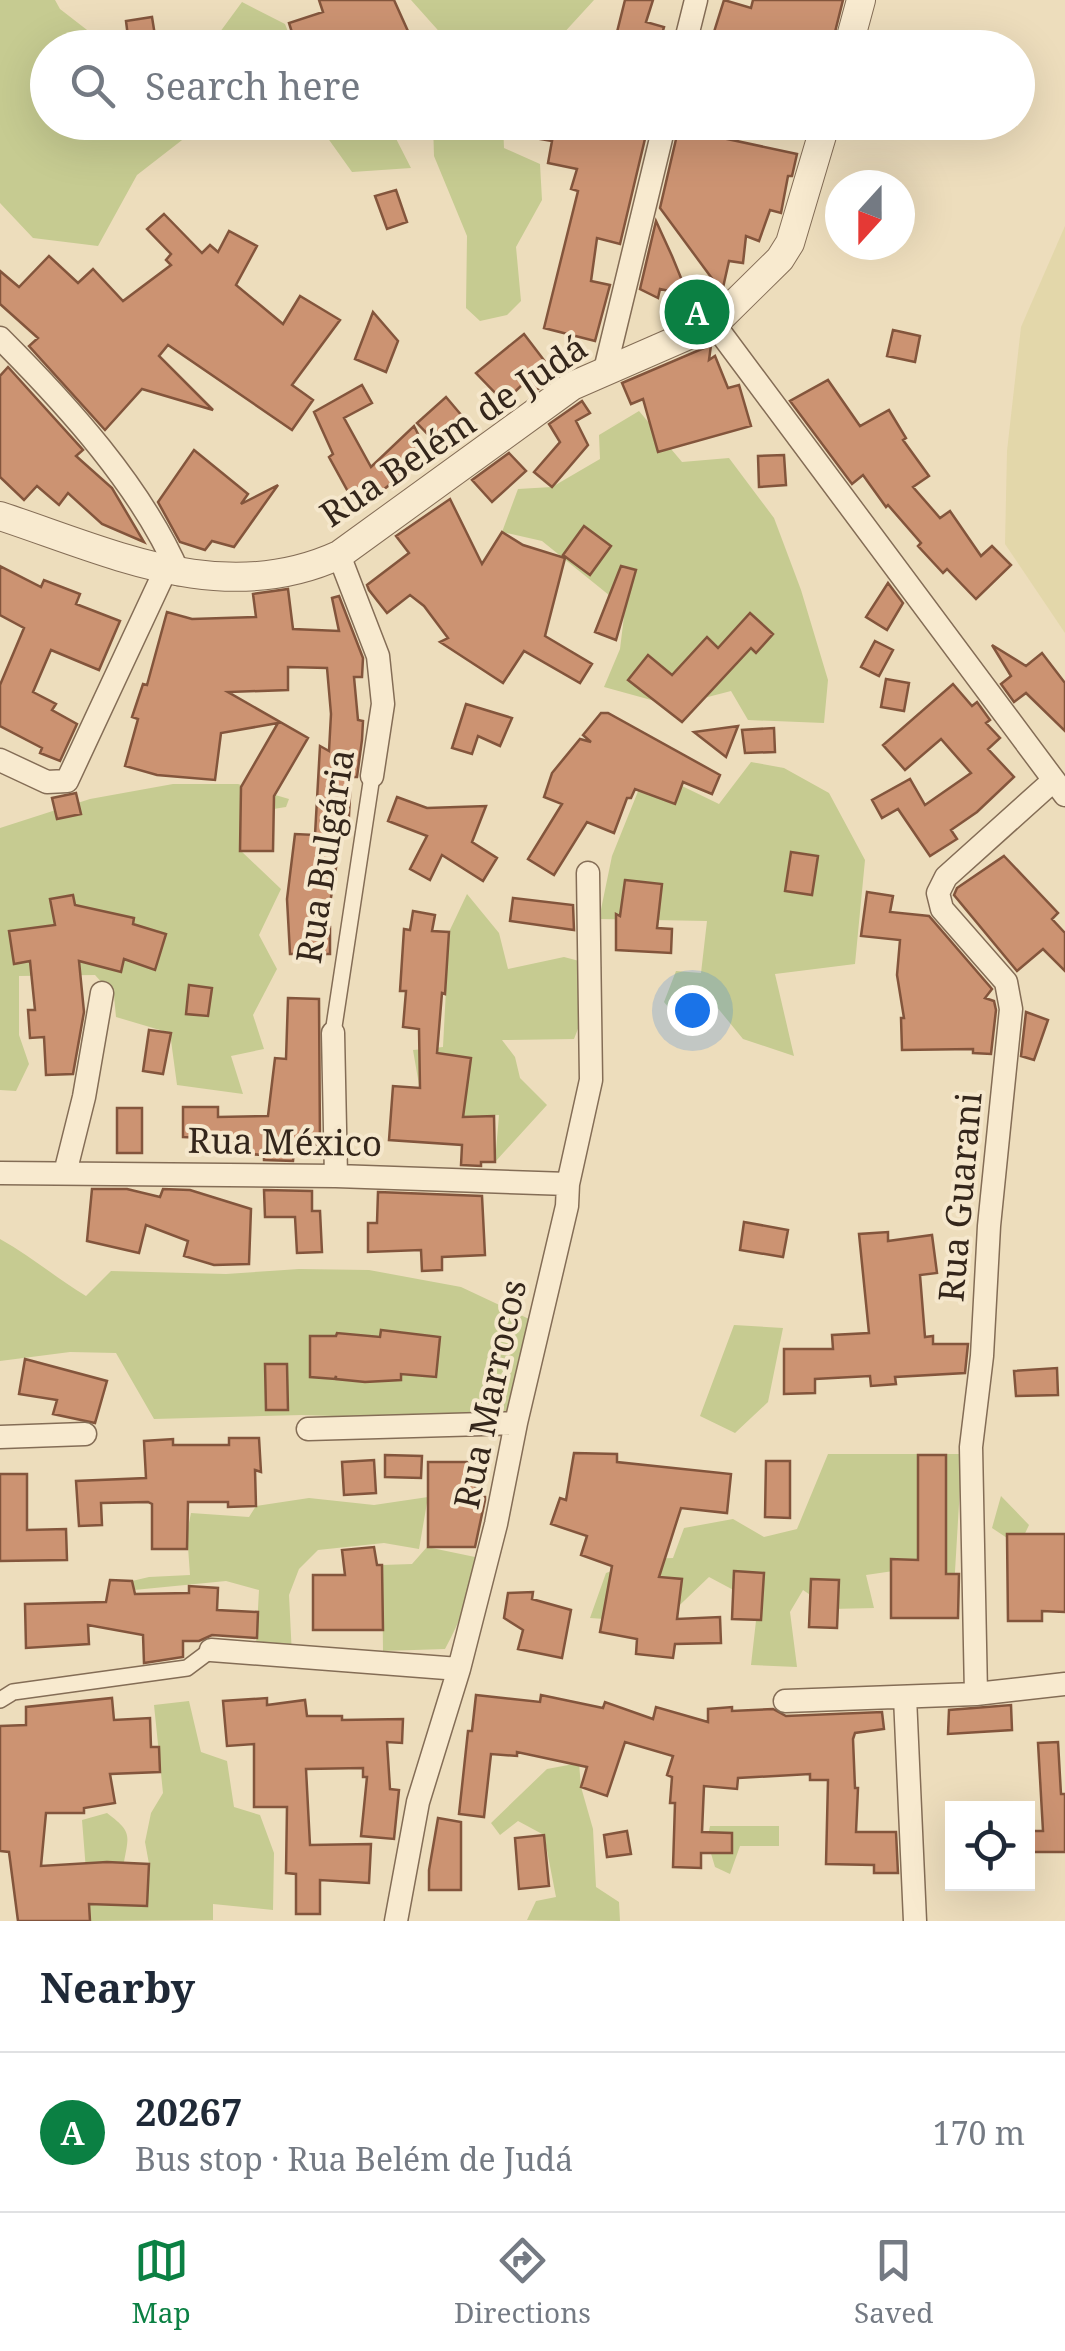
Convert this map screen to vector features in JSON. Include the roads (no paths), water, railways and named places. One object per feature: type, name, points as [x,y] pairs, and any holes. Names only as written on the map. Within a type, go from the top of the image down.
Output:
[{"type":"street","points":[[688,30],[696,0]]},
{"type":"street","points":[[853,30],[861,0]]},
{"type":"street","points":[[605,370],[661,140]]},
{"type":"street","name":"Rua Belém de Judá","points":[[0,516],[172,572],[272,577],[339,554],[572,386],[714,324],[790,243],[821,140]]},
{"type":"street","points":[[714,324],[1060,788]]},
{"type":"street","points":[[0,338],[126,481],[156,525],[172,572],[70,777],[62,783],[47,782],[0,760]]},
{"type":"street","name":"Rua Bulgária","points":[[336,1176],[333,1033],[382,704],[378,656],[339,554]]},
{"type":"street","name":"Rua Guarani","points":[[976,1694],[971,1448],[1010,1009],[1006,982],[942,909],[938,894],[946,877],[1060,788]]},
{"type":"street","name":"Rua Marrocos","points":[[396,1921],[418,1802],[459,1669],[496,1524],[591,1080],[588,873]]},
{"type":"street","points":[[65,1173],[84,1097],[102,993]]},
{"type":"street","name":"Rua México","points":[[0,1173],[336,1176],[568,1184]]},
{"type":"street","points":[[308,1429],[516,1422]]},
{"type":"street","points":[[0,1437],[84,1434]]},
{"type":"street","points":[[0,1700],[13,1692],[187,1668],[211,1650],[459,1669]]},
{"type":"street","points":[[785,1701],[976,1694],[1065,1684]]},
{"type":"street","points":[[905,1697],[916,1921]]},
{"type":"place","name":"20267","points":[[697,312]]}]
